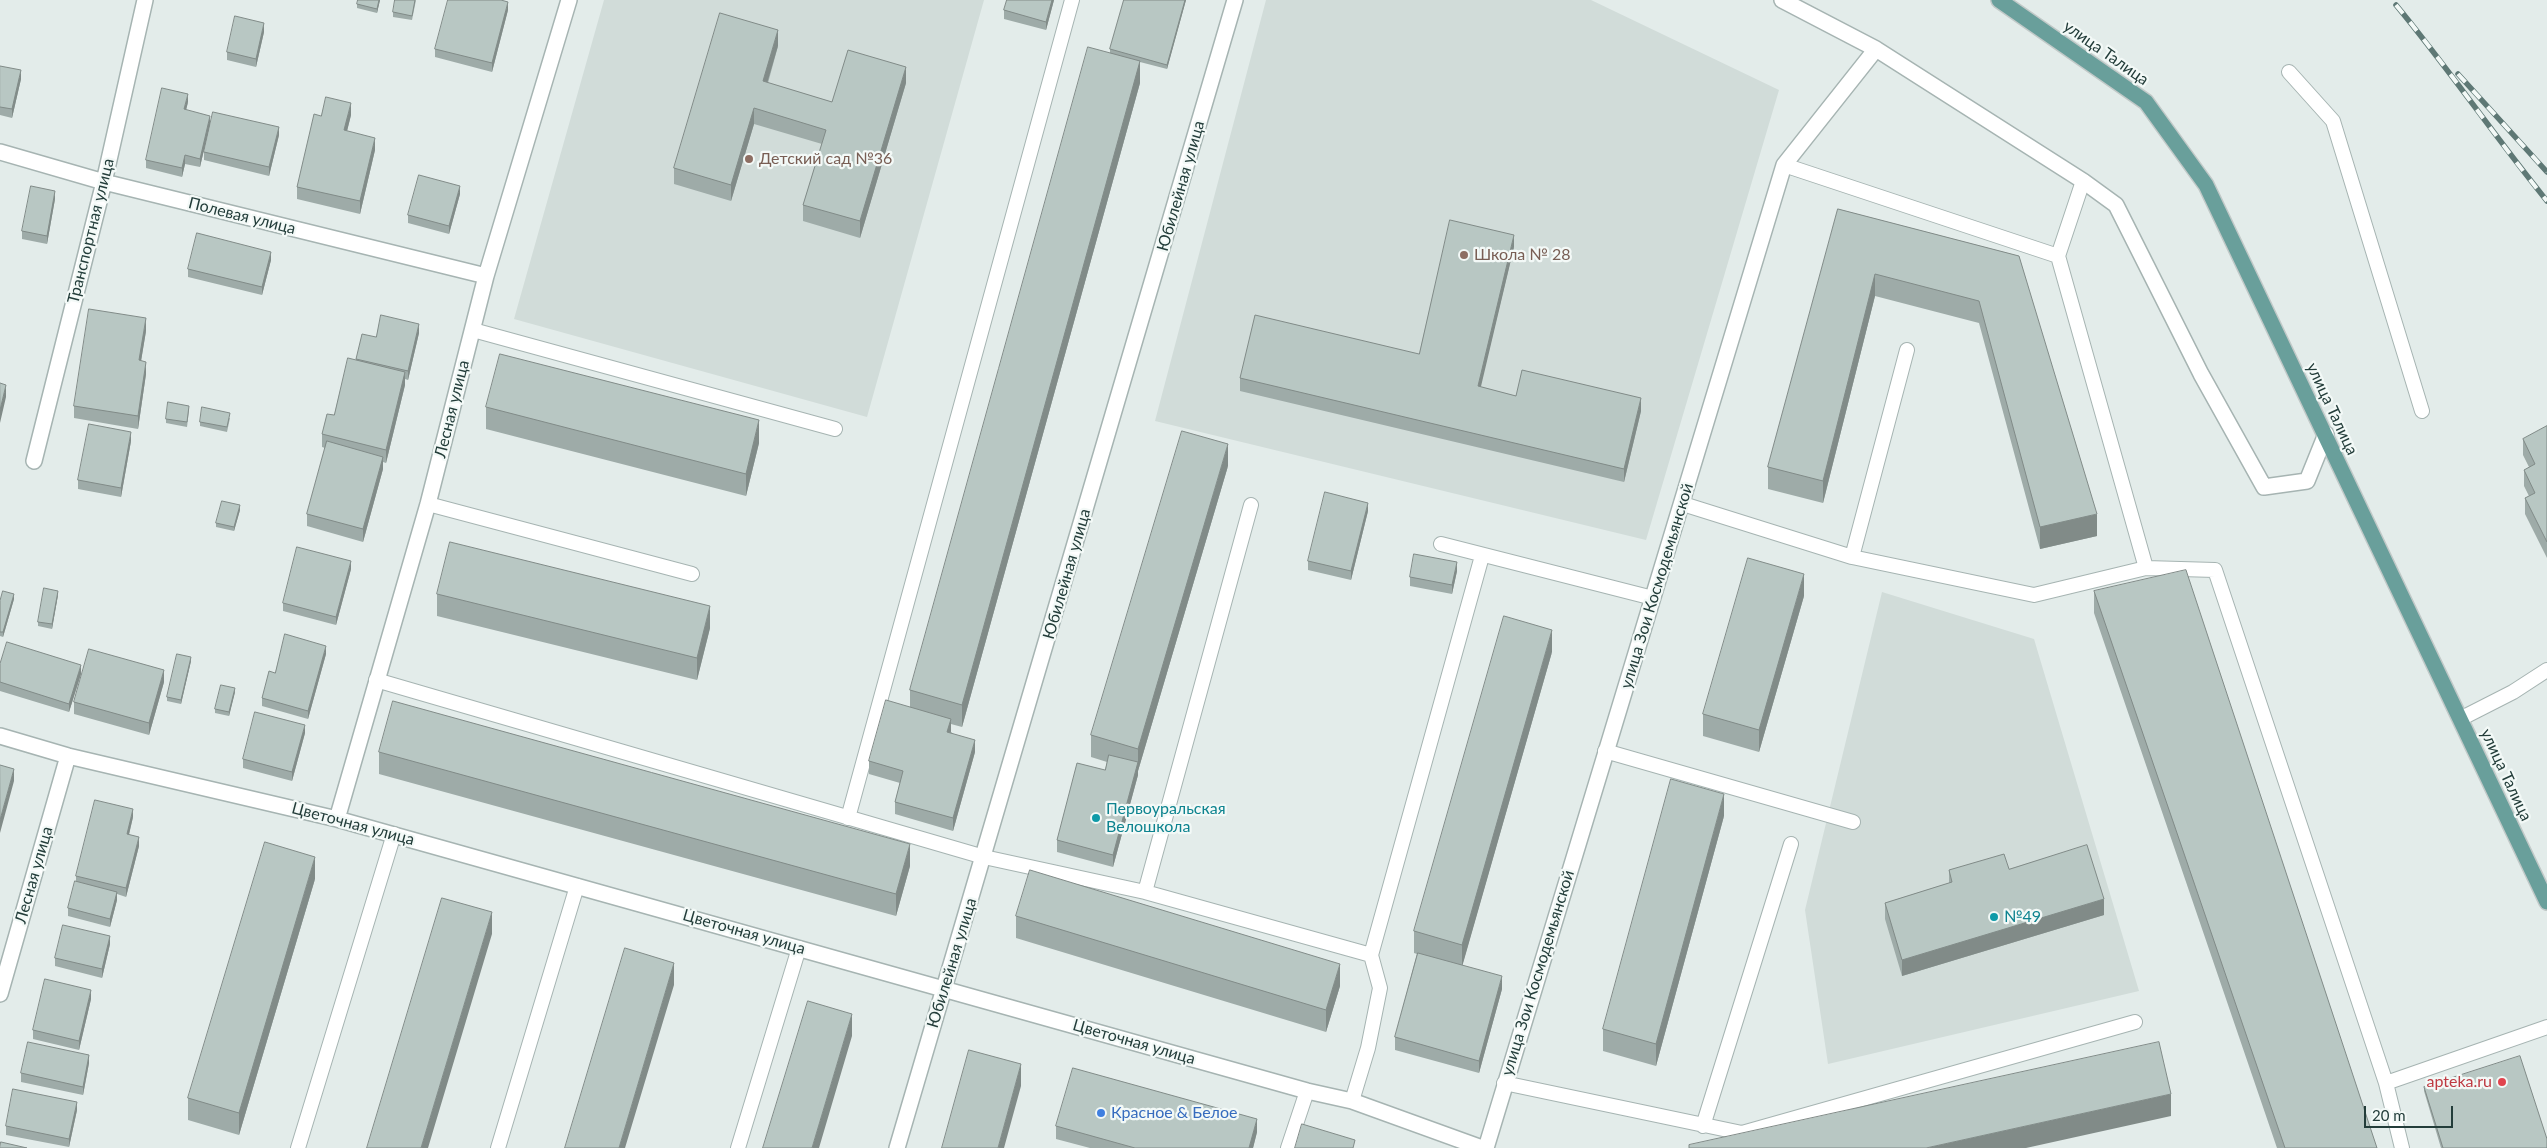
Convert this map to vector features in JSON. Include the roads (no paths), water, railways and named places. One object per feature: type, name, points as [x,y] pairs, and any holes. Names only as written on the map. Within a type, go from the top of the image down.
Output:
[{"type":"main road","name":"улица Талица","points":[[1999,0],[2146,102],[2206,185],[2547,902]]},
{"type":"street","name":"Транспортная улица","points":[[34,461],[104,182],[145,0]]},
{"type":"street","name":"Лесная улица","points":[[337,819],[428,504],[486,276],[569,0]]},
{"type":"street","name":"Юбилейная улица","points":[[897,1148],[1235,0]]},
{"type":"street","points":[[1782,0],[1876,49],[2083,181],[2116,205],[2201,374],[2264,487],[2307,481],[2326,434]]},
{"type":"street","name":"улица Зои Космодемьянской","points":[[1484,1148],[1605,751],[1683,504],[1784,165],[1876,49]]},
{"type":"street","name":"Полевая улица","points":[[0,152],[104,182],[486,276]]},
{"type":"street","name":"Цветочная улица","points":[[0,736],[68,756],[394,834],[1307,1091],[1352,1101],[1484,1148]]},
{"type":"street","name":"Лесная улица","points":[[0,994],[68,756]]},
{"type":"lane","points":[[848,818],[1072,0]]},
{"type":"lane","points":[[2289,72],[2333,121],[2422,412]]},
{"type":"lane","points":[[1784,165],[2058,256]]},
{"type":"lane","points":[[2083,181],[2058,256],[2146,568]]},
{"type":"lane","points":[[473,330],[836,429]]},
{"type":"lane","points":[[1852,557],[1907,350]]},
{"type":"lane","points":[[428,504],[692,574]]},
{"type":"lane","points":[[1683,504],[1852,557],[2034,595],[2146,568],[2215,570],[2386,1083],[2402,1148]]},
{"type":"lane","points":[[1145,892],[1251,505]]},
{"type":"lane","points":[[1441,544],[1482,556],[1653,598]]},
{"type":"lane","points":[[1352,1101],[1368,1048],[1380,988],[1371,956],[1482,556]]},
{"type":"lane","points":[[2460,719],[2513,692],[2547,670]]},
{"type":"lane","points":[[376,680],[984,857],[1145,892],[1371,956]]},
{"type":"lane","points":[[1605,751],[1853,822]]},
{"type":"lane","points":[[298,1148],[394,834]]},
{"type":"lane","points":[[1703,1126],[1791,844]]},
{"type":"lane","points":[[498,1148],[577,886]]},
{"type":"lane","points":[[738,1148],[799,948]]},
{"type":"lane","points":[[1504,1083],[1742,1134],[2135,1022]]},
{"type":"lane","points":[[2386,1083],[2547,1027]]},
{"type":"lane","points":[[1288,1148],[1307,1091]]},
{"type":"railway","points":[[2396,5],[2547,201]]},
{"type":"railway","points":[[2458,74],[2547,172]]},
{"type":"place","name":"Детский сад №36","points":[[749,159]]},
{"type":"place","name":"Школа № 28","points":[[1464,255]]},
{"type":"place","name":"Первоуральская Велошкола","points":[[1096,818]]},
{"type":"place","name":"№49","points":[[1994,917]]},
{"type":"place","name":"apteka.ru","points":[[2502,1082]]},
{"type":"place","name":"Красное & Белое","points":[[1101,1113]]}]
